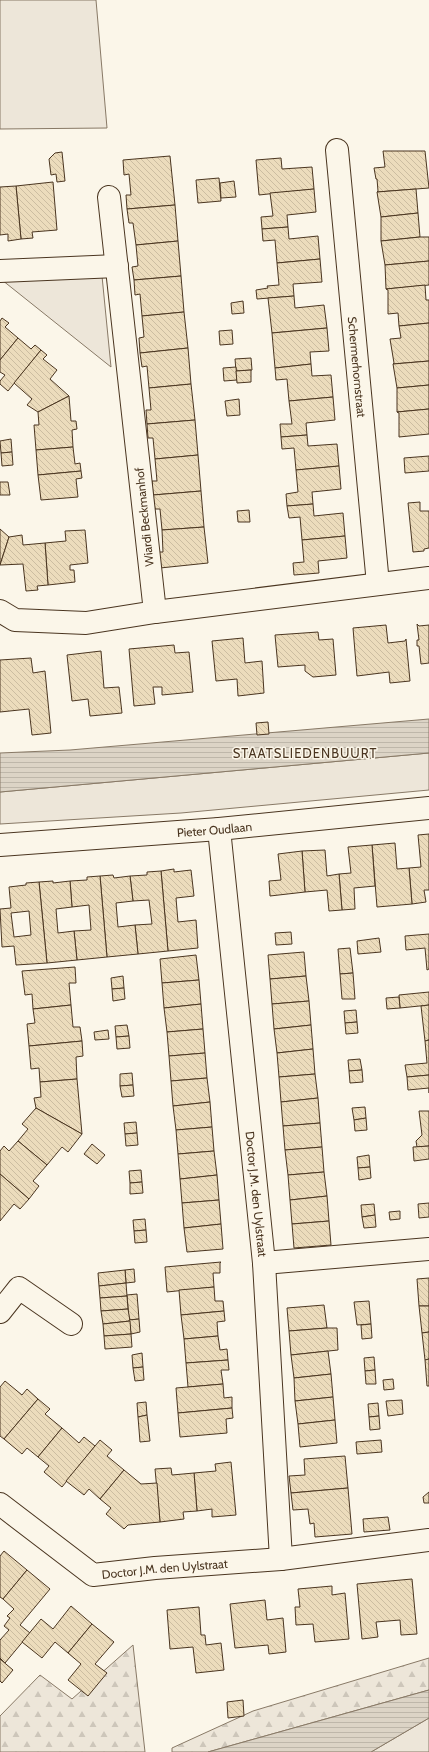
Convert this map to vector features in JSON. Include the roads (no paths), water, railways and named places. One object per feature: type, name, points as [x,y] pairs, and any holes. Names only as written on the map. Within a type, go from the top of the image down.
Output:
[{"type":"street","name":"Schermerhornstraat","points":[[337,150],[378,584]]},
{"type":"street","name":"Wiardi Beckmanhof","points":[[109,197],[155,612]]},
{"type":"street","points":[[0,271],[117,266]]},
{"type":"street","points":[[0,611],[16,620],[86,623],[155,612],[429,578]]},
{"type":"street","name":"Pieter Oudlaan","points":[[0,845],[219,829],[429,808]]},
{"type":"street","name":"Doctor J.M. den Uylstraat","points":[[219,829],[264,1262],[281,1559]]},
{"type":"street","points":[[264,1262],[429,1249]]},
{"type":"street","points":[[0,1312],[19,1288],[71,1324]]},
{"type":"street","name":"Doctor J.M. den Uylstraat","points":[[0,1504],[93,1575],[155,1568],[281,1559],[429,1540]]},
{"type":"district","name":"STAATSLIEDENBUURT","points":[[305,753]]}]
